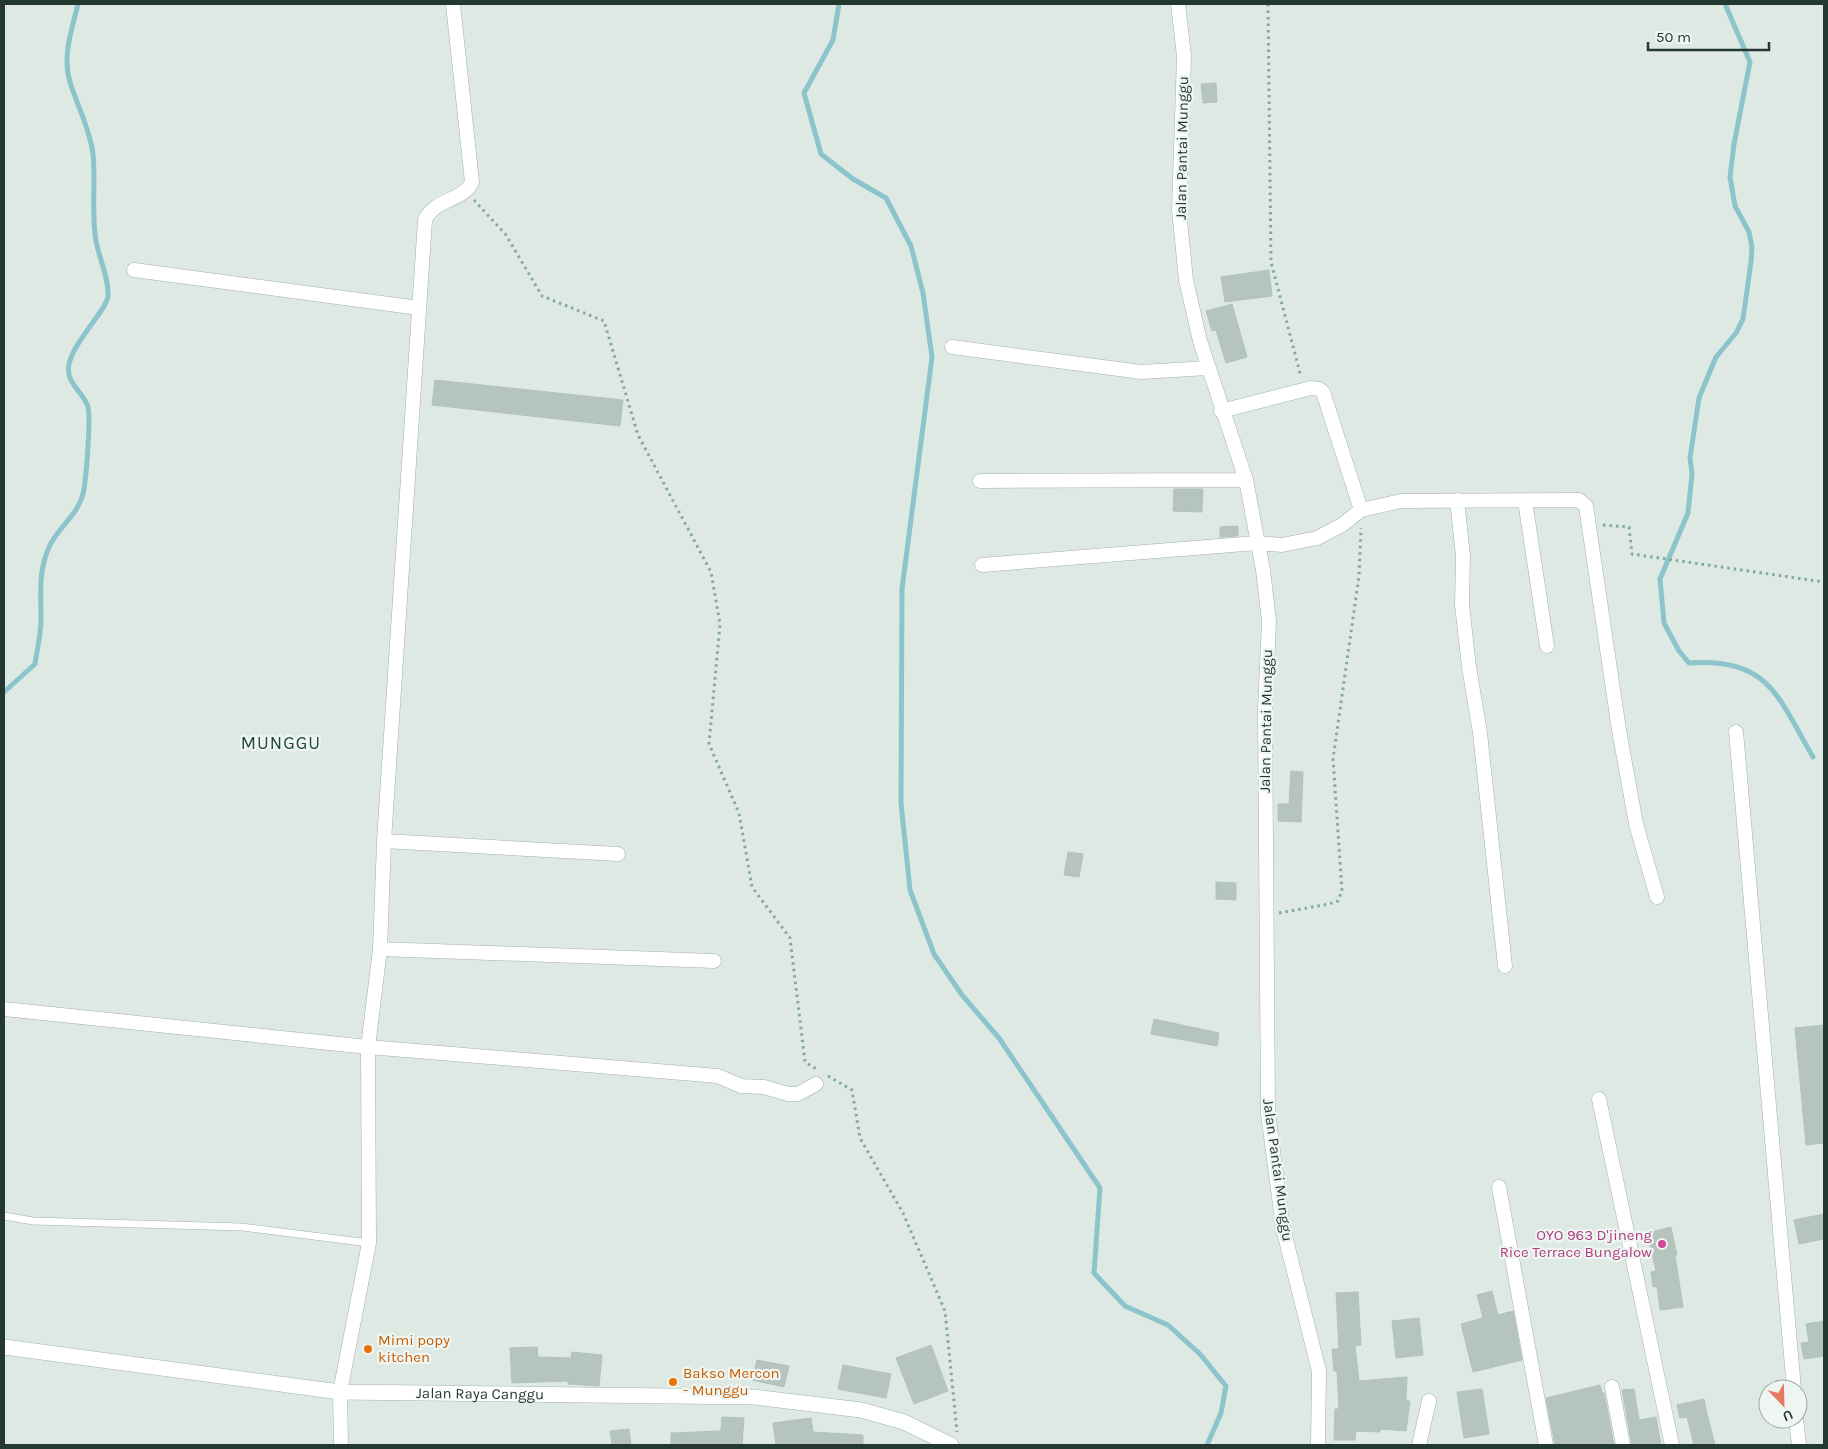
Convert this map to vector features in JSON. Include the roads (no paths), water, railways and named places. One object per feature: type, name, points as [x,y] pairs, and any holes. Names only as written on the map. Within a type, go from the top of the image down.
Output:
[{"type":"main road","name":"Jalan Raya Canggu","points":[[4,1348],[340,1392],[754,1397],[861,1410],[904,1422],[954,1440]]},
{"type":"street","points":[[341,1445],[340,1392],[370,1243],[368,1047],[380,949],[384,841],[425,220],[432,208],[466,190],[472,182],[453,4]]},
{"type":"street","name":"Jalan Pantai Munggu","points":[[1178,4],[1184,56],[1179,210],[1186,280],[1208,368],[1246,480],[1263,570],[1269,621],[1265,708],[1265,915],[1268,1113],[1283,1228],[1318,1371],[1318,1445]]},
{"type":"street","points":[[134,270],[419,308]]},
{"type":"street","points":[[952,347],[1141,372],[1208,368]]},
{"type":"street","points":[[1222,411],[1304,390],[1319,389],[1323,392],[1361,510]]},
{"type":"street","points":[[980,482],[1246,480]]},
{"type":"street","points":[[1457,500],[1463,556],[1462,604],[1469,667],[1480,734],[1505,966]]},
{"type":"street","points":[[982,565],[1257,543],[1282,544],[1317,538],[1342,525],[1361,510],[1401,501],[1579,500],[1586,506],[1621,739],[1636,824],[1657,897]]},
{"type":"street","points":[[1525,501],[1547,646]]},
{"type":"street","points":[[1736,732],[1793,1379]]},
{"type":"street","points":[[384,841],[618,854]]},
{"type":"street","points":[[380,949],[714,961]]},
{"type":"street","points":[[4,1010],[368,1047],[718,1076],[741,1086],[764,1087],[788,1094],[798,1094],[816,1084]]},
{"type":"street","points":[[1599,1099],[1672,1445]]},
{"type":"street","points":[[1499,1187],[1546,1445]]},
{"type":"street","points":[[1612,1388],[1623,1445]]},
{"type":"street","points":[[1419,1445],[1429,1401]]},
{"type":"street","points":[[1797,1429],[1799,1445]]},
{"type":"lane","points":[[4,1216],[33,1221],[242,1227],[370,1243]]},
{"type":"waterway","points":[[4,692],[35,664],[41,619],[41,582],[46,554],[58,532],[77,508],[83,494],[88,450],[89,414],[86,401],[72,382],[68,371],[77,345],[103,308],[108,296],[107,282],[97,248],[95,230],[93,154],[68,72],[67,52],[78,4]]},
{"type":"waterway","points":[[839,4],[833,40],[804,93],[821,154],[853,179],[886,198],[911,246],[923,293],[932,357],[902,589],[901,803],[910,890],[934,954],[962,995],[999,1038],[1100,1188],[1094,1273],[1125,1306],[1168,1325],[1200,1354],[1226,1386],[1221,1413],[1207,1445]]},
{"type":"waterway","points":[[1725,4],[1750,62],[1734,144],[1730,177],[1735,206],[1749,232],[1752,247],[1751,262],[1743,319],[1736,333],[1716,357],[1699,398],[1690,458],[1692,474],[1688,513],[1660,579],[1664,623],[1679,651],[1689,663],[1716,663],[1737,667],[1754,674],[1768,685],[1790,716],[1813,757]]},
{"type":"place","name":"OYO 963 D'jineng Rice Terrace Bungalow","points":[[1662,1244]]},
{"type":"place","name":"Mimi popy kitchen","points":[[368,1349]]},
{"type":"place","name":"Bakso Mercon - Munggu","points":[[673,1382]]},
{"type":"district","name":"MUNGGU","points":[[281,743]]}]
